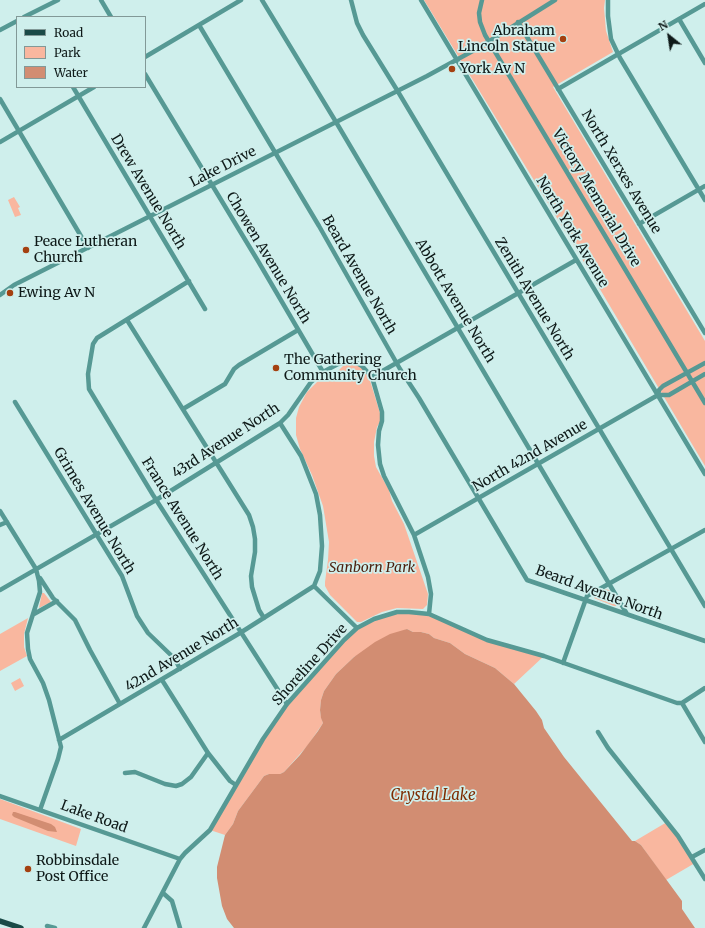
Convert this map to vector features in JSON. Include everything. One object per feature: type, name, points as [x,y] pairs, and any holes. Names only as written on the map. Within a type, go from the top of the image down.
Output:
[{"type":"main road","points":[[0,921],[21,928]]},
{"type":"street","points":[[30,16],[58,0]]},
{"type":"street","points":[[101,0],[110,16]]},
{"type":"street","points":[[146,56],[241,0]]},
{"type":"street","name":"Abbott Avenue North","points":[[262,0],[336,122],[627,614]]},
{"type":"street","name":"Zenith Avenue North","points":[[351,0],[357,23],[363,35],[398,90],[705,606]]},
{"type":"street","name":"North York Avenue","points":[[421,0],[705,474]]},
{"type":"street","name":"Victory Memorial Drive","points":[[482,0],[479,13],[480,22],[489,41],[494,47],[705,403]]},
{"type":"street","name":"Lake Drive","points":[[1,293],[14,285],[457,60],[555,0]]},
{"type":"street","points":[[608,0],[608,28],[618,54],[705,200]]},
{"type":"street","points":[[558,89],[705,4]]},
{"type":"street","points":[[679,19],[705,63]]},
{"type":"street","points":[[0,30],[16,21]]},
{"type":"street","name":"North Xerxes Avenue","points":[[518,22],[705,333]]},
{"type":"street","name":"Beard Avenue North","points":[[198,25],[527,580],[705,641]]},
{"type":"street","name":"Chowen Avenue North","points":[[146,76],[322,372]]},
{"type":"street","name":"Drew Avenue North","points":[[74,88],[205,309]]},
{"type":"street","points":[[0,142],[92,88]]},
{"type":"street","points":[[0,100],[88,248]]},
{"type":"street","points":[[639,224],[705,186]]},
{"type":"street","points":[[430,614],[430,583],[414,535],[384,476],[380,464],[378,445],[382,412],[372,377],[576,260]]},
{"type":"street","points":[[189,281],[127,320],[243,505],[253,527],[255,552],[251,576],[252,588],[257,604],[264,618]]},
{"type":"street","name":"France Avenue North","points":[[127,320],[97,338],[93,344],[88,374],[89,389],[156,500],[287,704]]},
{"type":"street","points":[[183,408],[225,384],[234,369],[239,364],[298,330]]},
{"type":"street","name":"43rd Avenue North","points":[[0,590],[156,500],[280,423],[288,415],[311,382],[322,372],[338,364],[348,362],[357,363],[362,366],[372,377]]},
{"type":"street","name":"North 42nd Avenue","points":[[658,396],[659,390],[663,386],[705,363]]},
{"type":"street","name":"North 42nd Avenue","points":[[414,535],[658,396],[666,396],[705,374]]},
{"type":"street","name":"Grimes Avenue North","points":[[15,402],[122,576],[137,616],[148,633],[175,659],[180,669]]},
{"type":"street","points":[[280,423],[301,456],[316,494],[320,515],[322,546],[320,571],[314,586],[357,628]]},
{"type":"street","points":[[0,511],[36,569],[46,589],[75,620],[120,704]]},
{"type":"street","points":[[0,525],[6,522]]},
{"type":"street","points":[[563,663],[587,596],[705,530]]},
{"type":"street","points":[[36,569],[40,592],[27,634],[28,649],[30,659],[49,700],[61,747],[40,810]]},
{"type":"street","name":"42nd Avenue North","points":[[59,740],[240,633],[314,586]]},
{"type":"street","points":[[34,614],[57,601]]},
{"type":"street","name":"Shoreline Drive","points":[[144,928],[180,859],[210,830],[263,739],[287,704],[334,651],[357,628],[374,619],[397,612],[430,614],[487,640],[563,663],[677,703],[682,702]]},
{"type":"street","points":[[162,680],[208,753],[230,781],[236,785]]},
{"type":"street","points":[[705,688],[682,702],[705,742]]},
{"type":"street","points":[[598,732],[608,748],[678,836],[705,880]]},
{"type":"street","points":[[125,773],[135,772],[165,784],[176,786],[191,778],[208,753]]},
{"type":"street","name":"Lake Road","points":[[0,796],[180,859]]},
{"type":"street","points":[[692,857],[705,850]]},
{"type":"street","points":[[163,893],[172,901],[180,928]]},
{"type":"street","points":[[47,926],[55,928]]},
{"type":"green space","points":[[424,0],[605,0],[604,8],[606,31],[613,52],[553,87],[705,341],[705,466],[582,259]]},
{"type":"green space","points":[[14,197],[20,207],[18,208],[21,215],[15,217],[8,200]]},
{"type":"green space","name":"Sanborn Park","points":[[356,363],[368,374],[380,413],[381,420],[377,427],[374,442],[376,467],[389,490],[392,501],[404,524],[428,594],[427,605],[423,609],[397,608],[382,612],[361,622],[357,622],[330,595],[325,586],[329,542],[323,506],[312,475],[300,449],[296,435],[296,418],[299,407],[307,392],[320,379],[337,372],[345,364]]},
{"type":"green space","points":[[605,589],[609,590],[617,602],[616,606],[594,598],[595,595]]},
{"type":"green space","points":[[42,593],[44,593],[51,602],[39,608]]},
{"type":"green space","points":[[397,612],[429,614],[487,640],[544,656],[514,684],[495,668],[465,654],[450,643],[434,638],[429,634],[413,632],[407,629],[354,657],[336,674],[324,691],[321,700],[320,710],[323,723],[308,745],[284,772],[264,776],[238,811],[233,824],[225,835],[210,830],[263,739],[287,704],[357,628]]},
{"type":"green space","points":[[28,618],[24,634],[24,647],[27,656],[0,671],[0,634]]},
{"type":"green space","points":[[20,678],[24,686],[15,691],[11,683]]},
{"type":"green space","points":[[0,799],[81,829],[76,846],[0,819]]},
{"type":"green space","points":[[667,822],[695,863],[666,880],[641,845],[635,841]]},
{"type":"water","name":"Crystal Lake","points":[[407,629],[413,632],[429,634],[434,638],[450,643],[465,654],[495,668],[514,684],[536,711],[542,720],[544,728],[564,757],[632,841],[635,841],[641,845],[682,901],[682,909],[695,928],[234,928],[227,919],[222,906],[217,878],[217,867],[225,835],[233,824],[238,811],[264,776],[284,772],[300,755],[318,731],[323,723],[320,710],[321,700],[324,691],[336,674],[354,657],[375,642],[390,634]]},
{"type":"water","points":[[13,812],[51,824],[55,827],[57,832],[48,831],[14,817],[12,815]]},
{"type":"place","name":"Abraham Lincoln Statue","points":[[563,39]]},
{"type":"place","name":"York Av N","points":[[452,69]]},
{"type":"place","name":"Peace Lutheran Church","points":[[26,250]]},
{"type":"place","name":"Ewing Av N","points":[[10,293]]},
{"type":"place","name":"The Gathering Community Church","points":[[276,368]]},
{"type":"place","name":"Robbinsdale Post Office","points":[[28,869]]}]
